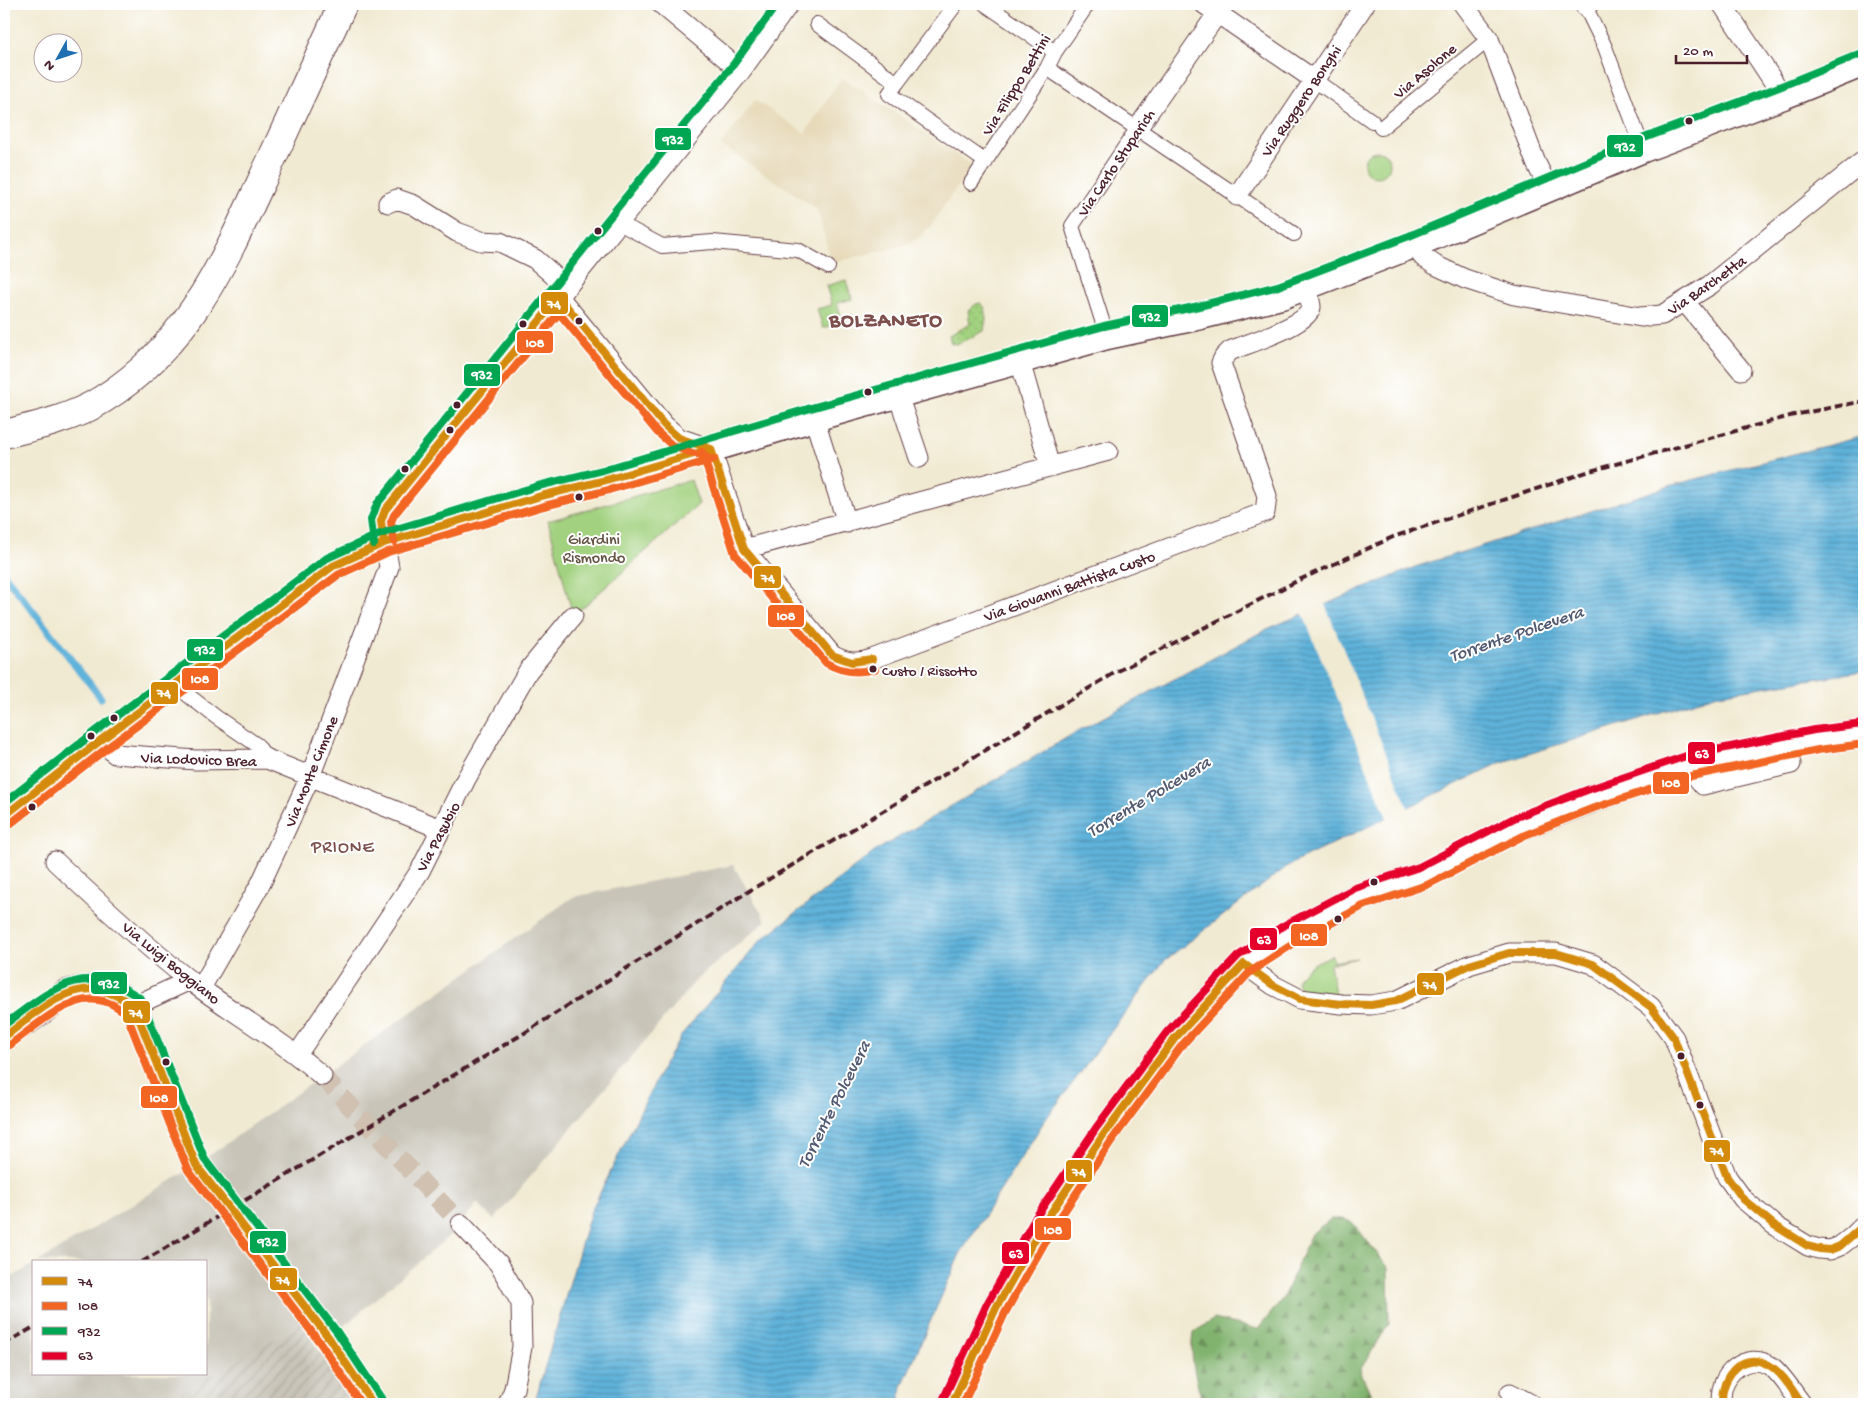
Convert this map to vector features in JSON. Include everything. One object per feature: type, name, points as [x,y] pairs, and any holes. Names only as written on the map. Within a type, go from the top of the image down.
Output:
[{"type":"main road","points":[[4,434],[56,420],[102,400],[145,368],[170,343],[206,292],[240,228],[343,4]]},
{"type":"main road","points":[[4,816],[101,740],[333,566],[384,543],[541,496],[606,480],[814,418],[1107,336],[1255,303],[1306,288],[1643,149],[1861,68]]},
{"type":"main road","points":[[952,1404],[996,1308],[1050,1215],[1104,1134],[1175,1038],[1244,964],[1288,935],[1359,897],[1423,876],[1521,826],[1591,798],[1688,766],[1816,740],[1864,734]]},
{"type":"main road","points":[[4,1037],[65,994],[89,988],[117,994],[134,1006],[196,1165]]},
{"type":"main road","points":[[329,1338],[373,1404]]},
{"type":"street","points":[[661,4],[741,71]]},
{"type":"street","name":"Via Monte Cimone","points":[[195,984],[261,883],[310,777],[389,567],[381,521],[384,510],[741,71],[789,4]]},
{"type":"street","points":[[956,4],[889,94],[986,162]]},
{"type":"street","points":[[985,4],[1055,52]]},
{"type":"street","name":"Via Filippo Bettini","points":[[971,183],[1088,4]]},
{"type":"street","name":"Via Ruggero Bonghi","points":[[1237,196],[1313,79],[1365,4]]},
{"type":"street","points":[[1463,4],[1489,39],[1536,162],[1548,187]]},
{"type":"street","points":[[1722,4],[1783,96]]},
{"type":"street","points":[[1586,5],[1605,47],[1643,149]]},
{"type":"street","points":[[1215,7],[1313,79]]},
{"type":"street","name":"Via Carlo Stuparich","points":[[1107,336],[1072,226],[1215,7]]},
{"type":"street","points":[[817,24],[897,83]]},
{"type":"street","name":"Via Asolone","points":[[1313,79],[1377,125],[1489,39]]},
{"type":"street","points":[[1047,68],[1294,234]]},
{"type":"street","name":"Via Barchetta","points":[[1413,245],[1423,257],[1436,265],[1465,279],[1514,295],[1641,317],[1662,315],[1710,285],[1862,162]]},
{"type":"street","points":[[388,203],[397,199],[414,205],[457,232],[481,241],[500,242],[535,259],[563,292],[644,402],[664,425],[679,438],[711,449]]},
{"type":"street","points":[[619,223],[662,246],[713,242],[798,250],[828,267]]},
{"type":"street","name":"Via Giovanni Battista Custo","points":[[711,449],[744,549],[832,655],[840,660],[856,663],[872,659],[1265,512],[1267,496],[1221,363],[1230,351],[1304,318],[1311,306],[1306,288]]},
{"type":"street","points":[[1685,302],[1741,370]]},
{"type":"street","points":[[1020,361],[1050,467]]},
{"type":"street","points":[[898,395],[918,458]]},
{"type":"street","points":[[814,418],[847,523]]},
{"type":"street","points":[[744,549],[847,523],[925,499],[1108,451]]},
{"type":"street","name":"Via Pasubio","points":[[298,1055],[420,870],[466,779],[528,671],[573,616]]},
{"type":"street","points":[[175,685],[216,717],[257,745],[267,759]]},
{"type":"street","name":"Via Lodovico Brea","points":[[101,740],[115,754],[196,760],[267,759],[441,829]]},
{"type":"street","points":[[1688,766],[1703,784],[1791,764]]},
{"type":"street","name":"Via Luigi Boggiano","points":[[55,861],[90,894],[195,984],[298,1055],[322,1076]]},
{"type":"street","points":[[1244,964],[1273,985],[1300,999],[1341,1004],[1371,1005],[1396,1001],[1469,965],[1510,954],[1556,953],[1593,964],[1651,1007],[1674,1038],[1727,1177],[1742,1199],[1774,1225],[1808,1246],[1819,1250],[1830,1250],[1840,1246],[1854,1236],[1864,1225]]},
{"type":"street","points":[[134,1006],[195,984]]},
{"type":"street","points":[[461,1224],[499,1264],[521,1303],[522,1346],[514,1388],[508,1404]]},
{"type":"street","points":[[1722,1404],[1720,1394],[1722,1384],[1727,1376],[1734,1369],[1758,1362],[1772,1368],[1802,1404]]},
{"type":"street","points":[[1510,1393],[1531,1404]]},
{"type":"shaded area","points":[[842,77],[972,165],[930,227],[918,238],[906,245],[831,263],[817,209],[721,145],[755,100],[805,133]]},
{"type":"shaded area","points":[[733,865],[766,921],[697,979],[494,1220],[477,1203],[455,1231],[325,1342],[301,1323],[161,1404],[4,1404],[4,1282],[32,1265],[32,1376],[208,1376],[208,1260],[41,1260],[192,1168],[573,897]]},
{"type":"shaded area","points":[[301,1323],[354,1404],[161,1404]]},
{"type":"green space","points":[[1377,151],[1386,155],[1390,164],[1386,173],[1377,177],[1368,173],[1364,164],[1368,155]]},
{"type":"green space","points":[[846,280],[852,299],[837,303],[843,322],[823,328],[817,309],[832,305],[826,286]]},
{"type":"green space","points":[[980,303],[986,312],[984,331],[957,344],[951,343],[949,336],[970,324],[968,311]]},
{"type":"green space","name":"Giardini Rismondo","points":[[691,480],[699,504],[573,616],[548,521]]},
{"type":"green space","points":[[1332,955],[1333,962],[1357,958],[1330,964],[1335,994],[1299,988],[1297,982],[1303,972]]},
{"type":"green space","points":[[1331,1219],[1342,1219],[1352,1222],[1388,1267],[1389,1324],[1360,1370],[1375,1404],[1201,1404],[1192,1351],[1193,1333],[1214,1319],[1258,1329],[1283,1298],[1311,1234]]},
{"type":"water","name":"Torrente Polcevera","points":[[1864,436],[1864,671],[1718,694],[1500,763],[1289,865],[1164,961],[1045,1120],[960,1254],[902,1386],[899,1404],[534,1404],[591,1211],[663,1066],[683,1033],[761,940],[877,850],[1078,731],[1267,629],[1415,567],[1673,485]]},
{"type":"pier","points":[[1324,602],[1409,810],[1388,820],[1302,612]]},
{"type":"waterway","points":[[4,574],[101,698]]},
{"type":"tunnel","points":[[322,1076],[461,1224]]},
{"type":"tunnel","points":[[196,1165],[329,1338]]},
{"type":"railway","points":[[145,1260],[526,1032],[749,891],[1118,671],[1299,580],[1393,537],[1590,471],[1794,415],[1864,401]]},
{"type":"railway","points":[[4,1344],[32,1328]]},
{"type":"transit line","name":"932","points":[[374,544],[371,520],[377,504],[733,65],[777,4]]},
{"type":"transit line","name":"932","points":[[4,803],[95,732],[327,558],[380,534],[538,486],[603,470],[811,408],[1104,326],[1199,306],[1278,286],[1409,236],[1639,140],[1860,54]]},
{"type":"transit line","name":"74","points":[[384,543],[381,521],[385,510],[559,297],[664,425],[679,438],[711,449]]},
{"type":"transit line","name":"I08","points":[[394,542],[391,522],[394,515],[559,313],[657,432],[674,447],[708,458]]},
{"type":"transit line","name":"74","points":[[711,449],[744,549],[832,655],[852,662],[872,659]]},
{"type":"transit line","name":"74","points":[[4,816],[101,740],[333,566],[384,543],[541,496],[606,480],[711,449]]},
{"type":"transit line","name":"I08","points":[[702,452],[735,554],[826,663],[850,671],[875,669]]},
{"type":"transit line","name":"I08","points":[[10,824],[107,748],[338,575],[388,552],[714,459]]},
{"type":"transit line","name":"63","points":[[943,1400],[987,1304],[1036,1217],[1096,1128],[1167,1032],[1238,956],[1283,926],[1355,888],[1419,867],[1516,817],[1587,790],[1686,756],[1814,730],[1863,724]]},
{"type":"transit line","name":"I08","points":[[963,1404],[1005,1313],[1053,1228],[1112,1140],[1183,1044],[1250,972],[1293,944],[1363,906],[1427,885],[1525,835],[1594,808],[1691,776],[1818,750],[1864,744]]},
{"type":"transit line","name":"74","points":[[1244,964],[1273,985],[1300,999],[1341,1004],[1371,1005],[1396,1001],[1469,965],[1509,953],[1556,953],[1593,964],[1651,1007],[1674,1038],[1727,1177],[1743,1199],[1774,1225],[1808,1246],[1819,1249],[1830,1250],[1840,1246],[1864,1225]]},
{"type":"transit line","name":"74","points":[[952,1404],[996,1308],[1044,1223],[1104,1134],[1175,1038],[1244,964]]},
{"type":"transit line","name":"932","points":[[4,1025],[37,1000],[53,991],[85,980],[102,981],[121,987],[141,999],[205,1160],[337,1332],[381,1398]]},
{"type":"transit line","name":"74","points":[[4,1037],[48,1004],[73,992],[86,990],[104,991],[134,1006],[196,1165],[329,1338],[373,1404]]},
{"type":"transit line","name":"I08","points":[[10,1045],[51,1014],[75,1003],[98,1000],[113,1005],[126,1013],[188,1170],[321,1344],[361,1404]]},
{"type":"transit line","name":"74","points":[[1722,1404],[1722,1394],[1730,1375],[1743,1363],[1752,1361],[1762,1362],[1777,1371],[1785,1379],[1802,1404]]},
{"type":"place","name":"Custo / Rissotto","points":[[873,669]]},
{"type":"district","name":"BOLZANETO","points":[[886,319]]},
{"type":"district","name":"PRIONE","points":[[343,846]]}]
